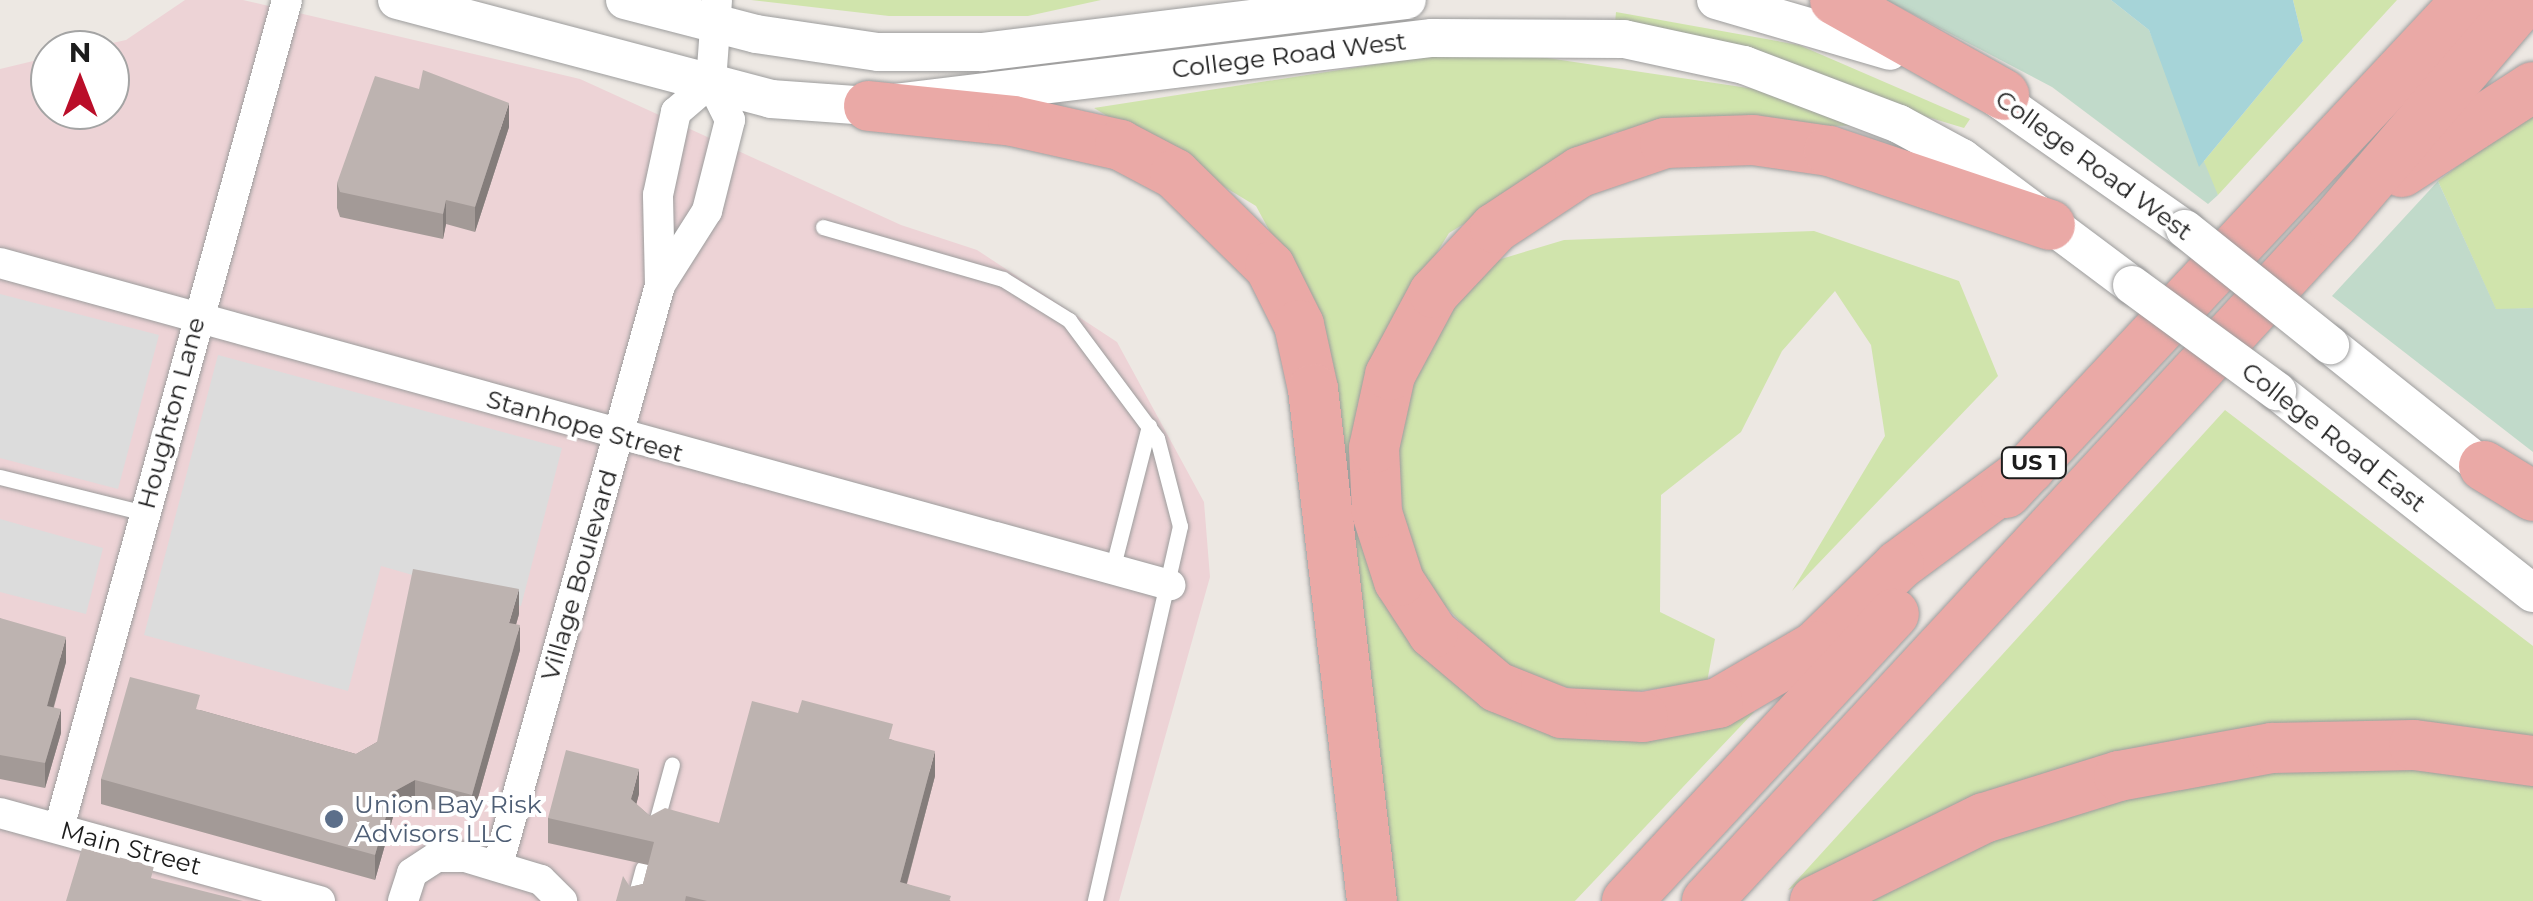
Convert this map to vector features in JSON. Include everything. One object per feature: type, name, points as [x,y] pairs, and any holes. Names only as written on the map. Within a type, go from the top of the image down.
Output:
[{"type":"highway","points":[[1835,0],[2004,95]]},
{"type":"highway","name":"US 1","points":[[1707,901],[2334,223],[2524,0]]},
{"type":"highway","name":"US 1","points":[[1627,901],[2455,8]]},
{"type":"highway","points":[[2334,223],[2448,136],[2533,87]]},
{"type":"highway","points":[[869,106],[1013,121],[1120,145],[1188,184],[1270,266],[1299,325],[1313,389],[1372,901]]},
{"type":"highway","points":[[2030,468],[1899,565],[1816,646],[1718,703],[1643,717],[1562,713],[1497,687],[1432,633],[1398,581],[1382,530],[1374,448],[1390,375],[1434,293],[1495,228],[1580,172],[1665,144],[1753,140],[1828,151],[2050,225]]},
{"type":"highway","points":[[2484,466],[2533,496]]},
{"type":"highway","points":[[1816,901],[1984,818],[2118,776],[2272,748],[2414,745],[2533,761]]},
{"type":"street","name":"Houghton Lane","points":[[60,828],[287,0]]},
{"type":"street","name":"College Road West","points":[[397,0],[771,99],[869,106],[1432,38],[1624,39],[1744,65],[1882,117],[1962,158],[2132,285]]},
{"type":"street","name":"College Road West","points":[[626,0],[715,12],[878,52],[982,52],[1407,0]]},
{"type":"street","name":"College Road West","points":[[1716,0],[1846,34],[2004,95],[2185,229],[2484,466]]},
{"type":"street","name":"Village Boulevard","points":[[660,285],[700,225],[730,120],[711,82],[715,12]]},
{"type":"street","name":"Village Boulevard","points":[[498,865],[660,285],[658,195],[676,112],[711,82]]},
{"type":"street","name":"Stanhope Street","points":[[0,263],[1170,585]]},
{"type":"street","name":"College Road East","points":[[2132,285],[2277,391],[2533,593]]},
{"type":"street","points":[[2484,466],[2533,509]]},
{"type":"street","name":"Main Street","points":[[0,814],[320,901]]},
{"type":"street","points":[[402,901],[412,873],[437,857],[498,865],[566,899]]},
{"type":"lane","points":[[823,227],[1003,279],[1069,320],[1149,426],[1180,526],[1170,585],[1095,901]]},
{"type":"lane","points":[[1112,570],[1149,426]]},
{"type":"lane","points":[[0,477],[144,513]]},
{"type":"lane","points":[[654,830],[672,764]]},
{"type":"lane","points":[[635,897],[643,868]]},
{"type":"shaded area","points":[[185,0],[243,0],[580,79],[901,225],[977,250],[1117,342],[1204,502],[1210,577],[1119,901],[0,901],[0,69],[30,62],[30,130],[130,130],[130,37]]},
{"type":"shaded area","points":[[0,294],[159,335],[118,489],[0,458]]},
{"type":"shaded area","points":[[218,355],[562,448],[521,606],[381,566],[348,691],[144,635]]},
{"type":"shaded area","points":[[0,519],[103,548],[86,614],[0,592]]},
{"type":"green space","points":[[751,0],[1101,0],[1028,16],[889,16]]},
{"type":"green space","points":[[1886,0],[2111,0],[2149,30],[2218,195],[2208,204],[2052,87]]},
{"type":"green space","points":[[2293,0],[2397,0],[2218,195],[2199,167],[2303,41]]},
{"type":"green space","points":[[1616,12],[1799,45],[1970,119],[1964,128],[1615,23]]},
{"type":"green space","points":[[1480,48],[1782,93],[1867,125],[1615,132],[1449,233],[1384,339],[1390,600],[1601,732],[1754,712],[1575,901],[1384,901],[1319,322],[1256,206],[1094,108]]},
{"type":"green space","points":[[2533,109],[2533,308],[2496,310],[2438,181]]},
{"type":"green space","points":[[2438,181],[2496,309],[2533,308],[2533,452],[2332,296]]},
{"type":"green space","points":[[1814,231],[1959,281],[1998,376],[1792,591],[1885,436],[1871,345],[1835,291],[1782,351],[1741,432],[1661,495],[1660,612],[1715,639],[1707,682],[1601,696],[1510,673],[1407,567],[1394,403],[1478,266],[1564,240]]},
{"type":"green space","points":[[2225,410],[2533,646],[2533,744],[1985,801],[1788,890]]},
{"type":"green space","points":[[2273,766],[2496,766],[2533,777],[2533,901],[1851,901],[2037,816]]},
{"type":"water","points":[[2111,0],[2293,0],[2303,41],[2199,167],[2149,30]]},
{"type":"building","points":[[423,70],[509,103],[475,207],[446,200],[443,214],[340,192],[337,183],[375,76],[419,89]]},
{"type":"building","points":[[413,569],[519,589],[509,623],[520,625],[472,795],[415,780],[393,792],[375,855],[101,779],[130,677],[200,695],[196,709],[356,754],[377,742]]},
{"type":"building","points":[[0,618],[66,637],[47,706],[61,709],[45,763],[0,755]]},
{"type":"building","points":[[802,700],[893,724],[889,739],[935,751],[900,882],[951,896],[949,901],[707,901],[686,896],[685,901],[616,901],[623,876],[630,887],[643,884],[654,842],[548,818],[566,750],[639,769],[631,799],[650,816],[665,808],[719,823],[752,701],[798,713]]},
{"type":"building","points":[[82,848],[154,866],[151,878],[243,901],[66,901]]},
{"type":"place","name":"Union Bay Risk Advisors LLC","points":[[334,819]]}]
